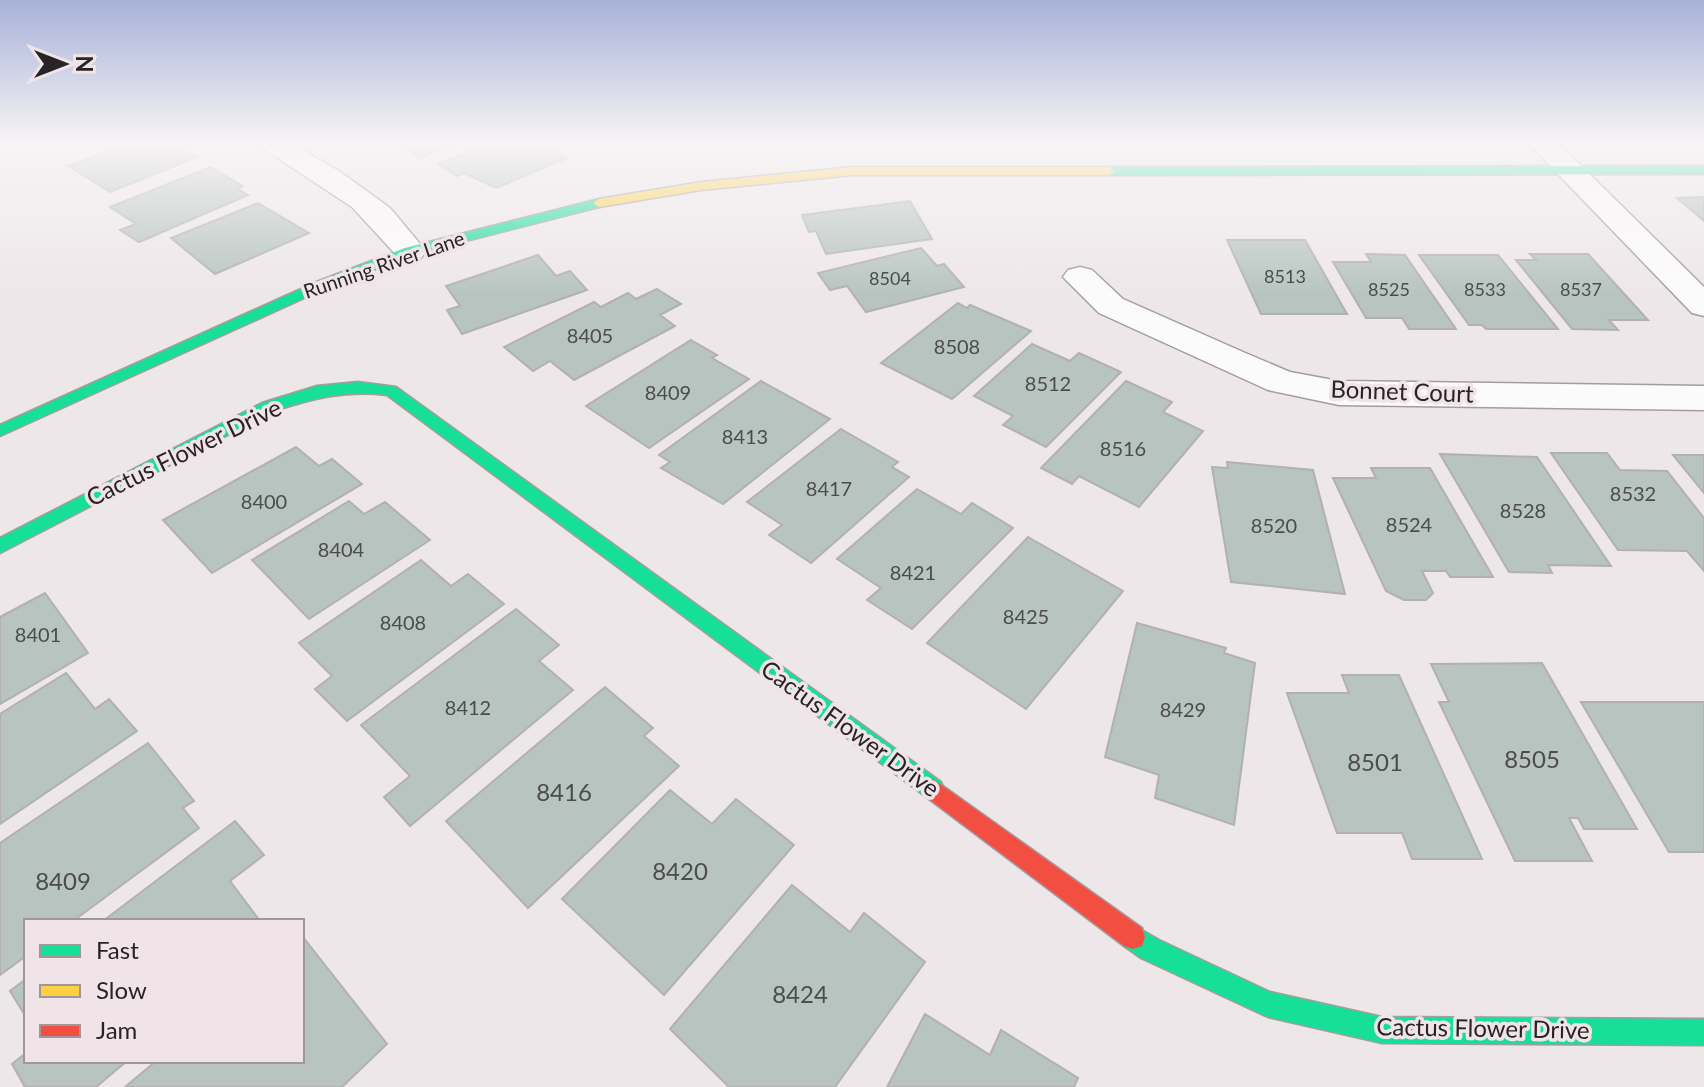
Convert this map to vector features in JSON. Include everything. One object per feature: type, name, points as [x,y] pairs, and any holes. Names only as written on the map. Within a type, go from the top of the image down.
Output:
[{"type":"street","points":[[358,194],[386,218],[410,251]]},
{"type":"street","name":"Running River Lane","points":[[0,431],[319,286],[410,251],[585,205],[654,194]]},
{"type":"street","points":[[1593,194],[1704,306]]},
{"type":"street","name":"Bonnet Court","points":[[1080,277],[1111,306],[1281,382],[1324,391],[1704,398]]},
{"type":"street","name":"Cactus Flower Drive","points":[[0,546],[268,407],[317,391],[358,387],[391,391],[1150,949],[1268,1004],[1382,1030],[1704,1032]]},
{"type":"building","points":[[143,194],[248,195],[139,242],[120,230],[136,224],[110,207]]},
{"type":"building","points":[[1704,197],[1704,221],[1677,198]]},
{"type":"building","points":[[910,201],[932,239],[826,254],[816,231],[809,232],[802,215]]},
{"type":"building","points":[[258,203],[309,233],[215,274],[171,238]]},
{"type":"building","points":[[1227,240],[1305,240],[1347,314],[1261,314]]},
{"type":"building","points":[[921,248],[937,266],[944,264],[964,287],[866,312],[847,286],[830,290],[818,273]]},
{"type":"building","points":[[1366,254],[1405,255],[1456,329],[1409,329],[1402,318],[1366,318],[1333,262],[1371,262]]},
{"type":"building","points":[[1530,254],[1588,254],[1648,320],[1609,320],[1618,330],[1572,329],[1516,260],[1536,260]]},
{"type":"building","points":[[538,255],[556,276],[570,271],[587,290],[462,334],[447,310],[460,306],[446,286]]},
{"type":"building","points":[[1419,255],[1498,255],[1558,329],[1486,329],[1482,325],[1469,325]]},
{"type":"building","points":[[657,289],[681,304],[660,315],[675,326],[574,380],[550,361],[533,371],[504,347],[594,302],[601,307],[628,293],[636,299]]},
{"type":"building","points":[[958,303],[967,308],[970,305],[1031,331],[952,399],[881,363]]},
{"type":"building","points":[[691,340],[717,355],[712,358],[749,379],[649,448],[586,406]]},
{"type":"building","points":[[1032,344],[1070,361],[1079,353],[1121,372],[1046,447],[1003,425],[1013,416],[974,396]]},
{"type":"building","points":[[761,381],[830,419],[723,504],[661,468],[670,462],[659,455]]},
{"type":"building","points":[[1126,381],[1172,402],[1163,412],[1203,431],[1139,507],[1079,476],[1072,484],[1041,468]]},
{"type":"building","points":[[841,429],[898,462],[892,467],[909,477],[811,563],[769,535],[782,525],[747,502]]},
{"type":"building","points":[[296,447],[319,466],[332,459],[362,484],[212,573],[163,520]]},
{"type":"building","points":[[1551,453],[1607,453],[1620,470],[1667,471],[1704,518],[1704,571],[1687,551],[1618,550]]},
{"type":"building","points":[[1440,454],[1537,457],[1611,566],[1548,565],[1552,573],[1509,572]]},
{"type":"building","points":[[1673,455],[1704,455],[1704,493]]},
{"type":"building","points":[[1227,462],[1313,470],[1345,594],[1231,582],[1212,467],[1228,468]]},
{"type":"building","points":[[1371,468],[1430,468],[1493,577],[1450,577],[1446,571],[1422,571],[1433,593],[1426,600],[1404,600],[1386,591],[1333,478],[1376,478]]},
{"type":"building","points":[[917,489],[961,514],[972,503],[1013,528],[912,629],[867,600],[881,588],[837,559]]},
{"type":"building","points":[[349,501],[364,514],[385,502],[430,540],[309,619],[252,560]]},
{"type":"building","points":[[1028,537],[1123,591],[1026,709],[927,643]]},
{"type":"building","points":[[421,560],[451,586],[468,574],[504,604],[347,721],[315,689],[332,676],[299,643]]},
{"type":"building","points":[[45,593],[88,653],[0,704],[0,617]]},
{"type":"building","points":[[516,609],[559,645],[539,661],[573,690],[410,826],[384,797],[410,776],[361,725]]},
{"type":"building","points":[[1137,623],[1226,648],[1224,653],[1255,663],[1234,825],[1155,798],[1159,775],[1105,757]]},
{"type":"building","points":[[1542,663],[1637,829],[1584,829],[1578,818],[1569,818],[1592,861],[1515,861],[1439,702],[1449,702],[1431,664]]},
{"type":"building","points":[[66,673],[95,709],[109,699],[137,731],[0,824],[0,714]]},
{"type":"building","points":[[1342,675],[1399,675],[1482,859],[1412,859],[1402,833],[1337,833],[1287,693],[1349,693]]},
{"type":"building","points":[[605,687],[653,728],[644,736],[679,766],[528,908],[446,821]]},
{"type":"building","points":[[1581,702],[1704,702],[1704,852],[1669,852]]},
{"type":"building","points":[[148,743],[194,801],[183,808],[199,828],[76,919],[24,919],[24,957],[0,975],[0,843]]},
{"type":"building","points":[[670,790],[712,824],[736,799],[794,845],[664,995],[562,899]]},
{"type":"building","points":[[235,821],[264,855],[230,881],[258,919],[106,919]]},
{"type":"building","points":[[792,885],[850,932],[864,913],[925,962],[835,1087],[729,1087],[670,1029]]},
{"type":"building","points":[[304,938],[387,1044],[342,1087],[125,1087],[154,1063],[304,1063]]},
{"type":"building","points":[[24,980],[24,1014],[10,991]]},
{"type":"building","points":[[925,1014],[990,1055],[1001,1030],[1078,1078],[1074,1087],[887,1087]]},
{"type":"building","points":[[24,1055],[24,1063],[125,1063],[96,1087],[25,1087],[12,1064]]},
{"type":"traffic: fast","points":[[0,431],[319,286],[410,251],[599,203]]},
{"type":"traffic: fast","points":[[0,546],[268,407],[317,391],[358,387],[391,391],[933,789]]},
{"type":"traffic: fast","points":[[1133,937],[1150,949],[1268,1004],[1382,1030],[1704,1032]]},
{"type":"traffic: slow","points":[[599,203],[655,194]]},
{"type":"traffic: jam","points":[[933,789],[1133,937]]}]
